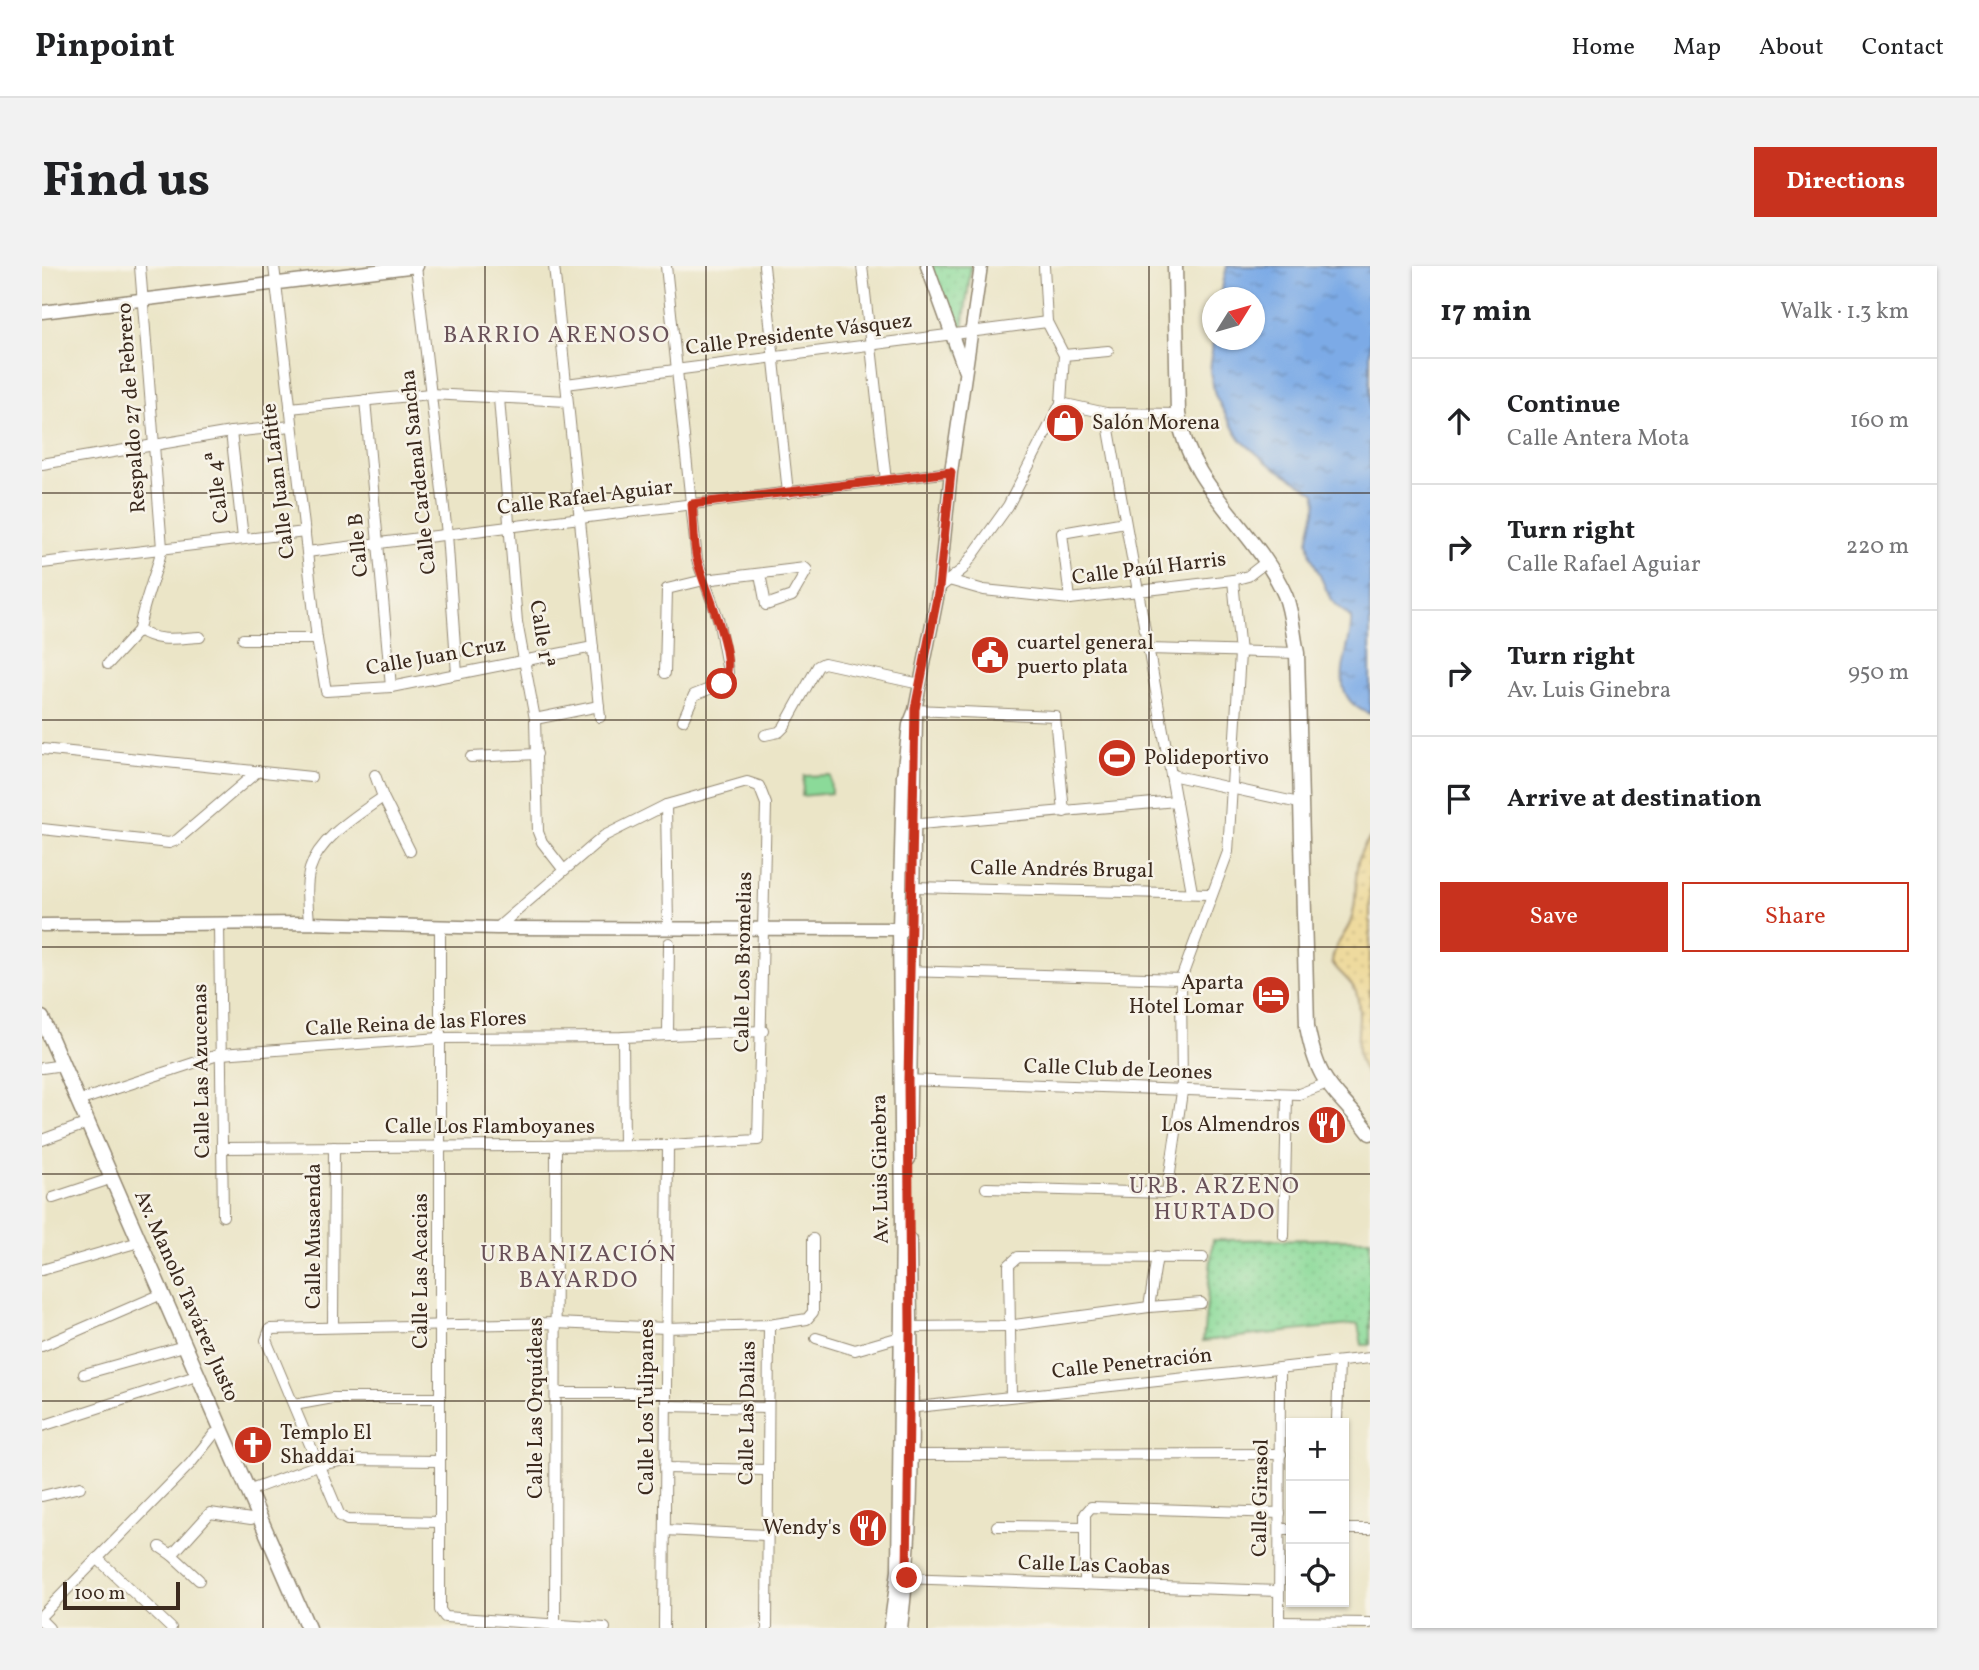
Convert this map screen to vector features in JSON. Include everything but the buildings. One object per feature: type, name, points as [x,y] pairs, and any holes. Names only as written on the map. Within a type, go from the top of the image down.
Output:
[{"type":"main road","points":[[1175,266],[1178,414],[1181,436],[1198,472],[1266,562],[1286,596],[1297,653],[1307,1026],[1313,1059],[1325,1084],[1370,1133]]},
{"type":"main road","name":"Av. Manolo Tavárez Justo","points":[[42,1018],[309,1628]]},
{"type":"main road","name":"Av. Manolo Tavárez Justo","points":[[42,1035],[49,1067],[80,1126],[299,1628]]},
{"type":"street","name":"Respaldo 27 de Febrero","points":[[139,630],[141,612],[151,591],[162,548],[140,266]]},
{"type":"street","name":"Calle Juan Lafitte","points":[[274,266],[317,639],[326,691]]},
{"type":"street","points":[[42,312],[416,266]]},
{"type":"street","name":"Calle Cardenal Sancha","points":[[416,266],[447,534],[457,674]]},
{"type":"street","points":[[535,719],[600,712],[554,266]]},
{"type":"street","points":[[666,266],[697,560],[718,618],[728,677],[722,684],[694,695],[683,720]]},
{"type":"street","points":[[764,266],[788,493]]},
{"type":"street","points":[[862,266],[886,481]]},
{"type":"street","points":[[927,266],[954,334],[966,374]]},
{"type":"street","name":"Av. Luis Ginebra","points":[[890,1628],[902,1578],[910,1455],[900,1336],[905,929],[915,709],[944,584],[951,472],[981,266]]},
{"type":"street","points":[[944,584],[963,569],[1008,506],[1061,403],[1063,355],[1047,322],[1044,266]]},
{"type":"street","points":[[973,333],[1047,322]]},
{"type":"street","name":"Calle Presidente Vásquez","points":[[566,384],[973,333]]},
{"type":"street","points":[[1063,355],[1108,352]]},
{"type":"street","points":[[290,408],[430,394],[568,401]]},
{"type":"street","name":"Calle 1ª","points":[[499,398],[517,622],[535,719],[539,838],[564,869]]},
{"type":"street","name":"Calle B","points":[[365,400],[391,687]]},
{"type":"street","points":[[1061,403],[1106,413],[1178,414]]},
{"type":"street","points":[[1106,413],[1192,892]]},
{"type":"street","points":[[42,464],[230,432],[292,426]]},
{"type":"street","name":"Calle 4ª","points":[[230,432],[243,538]]},
{"type":"street","name":"Calle Rafael Aguiar","points":[[307,552],[951,472]]},
{"type":"street","points":[[1070,599],[1062,533],[1125,522]]},
{"type":"street","points":[[42,564],[305,531]]},
{"type":"street","name":"Calle Paúl Harris","points":[[944,584],[1070,599],[1233,580],[1248,576],[1266,562]]},
{"type":"street","points":[[665,673],[666,591],[704,580],[760,574],[807,570],[792,596],[766,605],[760,574]]},
{"type":"street","points":[[986,1188],[1167,1193],[1182,1093],[1181,979],[1210,894],[1228,852],[1240,653],[1233,580]]},
{"type":"street","points":[[108,664],[139,630],[148,637],[200,637]]},
{"type":"street","points":[[243,639],[317,639]]},
{"type":"street","name":"Calle Juan Cruz","points":[[326,691],[391,687],[593,647]]},
{"type":"street","points":[[1148,649],[1297,653]]},
{"type":"street","points":[[765,735],[779,732],[784,727],[818,666],[824,663],[920,684]]},
{"type":"street","points":[[915,709],[1055,716],[1064,811]]},
{"type":"street","points":[[42,749],[311,776]]},
{"type":"street","points":[[471,757],[537,754]]},
{"type":"street","points":[[42,829],[169,843],[177,840],[258,771]]},
{"type":"street","points":[[375,775],[410,850]]},
{"type":"street","points":[[1171,775],[1299,803]]},
{"type":"street","name":"Calle Los Bromelias","points":[[666,806],[747,782],[759,786],[766,797],[763,1031],[758,1140]]},
{"type":"street","points":[[309,923],[308,886],[315,857],[343,827],[383,797]]},
{"type":"street","points":[[908,825],[1176,802]]},
{"type":"street","points":[[497,928],[604,835],[666,806],[668,927]]},
{"type":"street","name":"Av. Luis Ginebra","points":[[905,929],[913,887],[908,825]]},
{"type":"street","name":"Calle Andrés Brugal","points":[[913,887],[1210,894]]},
{"type":"street","points":[[42,925],[219,926],[309,923],[497,928],[905,929]]},
{"type":"street","name":"Calle Las Azucenas","points":[[219,926],[223,1216]]},
{"type":"street","name":"Calle Las Acacias","points":[[440,927],[441,1614],[555,1626]]},
{"type":"street","points":[[668,1033],[670,943]]},
{"type":"street","points":[[905,971],[1181,979]]},
{"type":"street","name":"Calle Reina de las Flores","points":[[78,1101],[221,1054],[440,1038],[622,1037],[763,1031]]},
{"type":"street","points":[[622,1037],[624,1145]]},
{"type":"street","name":"Av. Luis Ginebra","points":[[901,1628],[904,1407],[910,1327],[903,1081]]},
{"type":"street","name":"Calle Club de Leones","points":[[903,1081],[1182,1093],[1287,1094],[1299,1094],[1325,1084]]},
{"type":"street","points":[[1284,1236],[1287,1094]]},
{"type":"street","points":[[42,1140],[80,1126]]},
{"type":"street","name":"Calle Los Flamboyanes","points":[[222,1147],[668,1145],[758,1140]]},
{"type":"street","name":"Calle Las Orquídeas","points":[[555,1626],[556,1145]]},
{"type":"street","name":"Calle Los Tulipanes","points":[[664,1628],[668,1145]]},
{"type":"street","name":"Calle Musaenda","points":[[333,1326],[334,1147]]},
{"type":"street","points":[[53,1198],[104,1181]]},
{"type":"street","points":[[440,1522],[347,1520],[337,1511],[266,1340],[267,1332],[275,1327],[440,1324],[556,1323],[666,1328],[769,1325],[807,1320],[813,1312],[813,1239]]},
{"type":"street","points":[[42,1270],[132,1244]]},
{"type":"street","points":[[1149,1307],[1157,1256]]},
{"type":"street","points":[[1011,1396],[1007,1326],[1009,1265],[1018,1257],[1203,1258]]},
{"type":"street","points":[[42,1346],[155,1297]]},
{"type":"street","points":[[910,1327],[1007,1326],[1149,1307],[1201,1303]]},
{"type":"street","name":"Calle Las Dalias","points":[[767,1628],[765,1535],[769,1325]]},
{"type":"street","points":[[816,1339],[855,1350],[900,1336]]},
{"type":"street","points":[[84,1374],[177,1348]]},
{"type":"street","name":"Calle Penetración","points":[[904,1407],[1370,1358]]},
{"type":"street","points":[[1337,1418],[1339,1362]]},
{"type":"street","name":"Calle Girasol","points":[[1279,1625],[1280,1369]]},
{"type":"street","points":[[42,1426],[190,1378]]},
{"type":"street","points":[[556,1393],[666,1393]]},
{"type":"street","points":[[294,1405],[333,1398],[440,1398]]},
{"type":"street","points":[[666,1406],[768,1408]]},
{"type":"street","points":[[42,1615],[214,1434]]},
{"type":"street","points":[[910,1455],[1281,1454]]},
{"type":"street","points":[[248,1491],[318,1465],[345,1460],[440,1461]]},
{"type":"street","points":[[665,1468],[767,1470]]},
{"type":"street","points":[[42,1496],[80,1487]]},
{"type":"street","points":[[1085,1585],[1086,1509],[1280,1513]]},
{"type":"street","points":[[172,1555],[210,1513],[251,1519]]},
{"type":"street","points":[[997,1526],[1085,1527]]},
{"type":"street","points":[[1280,1529],[1286,1529]]},
{"type":"street","points":[[1349,1529],[1370,1529]]},
{"type":"street","points":[[665,1530],[765,1535]]},
{"type":"street","points":[[160,1547],[198,1580]]},
{"type":"street","points":[[97,1558],[171,1628]]},
{"type":"street","name":"Calle Las Caobas","points":[[902,1578],[1279,1591]]},
{"type":"street","points":[[42,1621],[49,1628]]},
{"type":"street","points":[[1279,1625],[1370,1623]]},
{"type":"street","points":[[555,1626],[605,1628]]},
{"type":"green space","points":[[928,266],[971,266],[960,353]]},
{"type":"green space","points":[[830,775],[831,793],[802,796],[804,776]]},
{"type":"green space","points":[[1370,1239],[1370,1345],[1362,1345],[1358,1324],[1203,1341],[1213,1240]]},
{"type":"sand","points":[[1370,838],[1370,1078],[1359,1058],[1356,992],[1332,962],[1334,951],[1350,923],[1359,858]]},
{"type":"water","points":[[1227,266],[1370,266],[1370,714],[1355,706],[1346,695],[1343,670],[1351,618],[1331,600],[1311,556],[1308,541],[1317,502],[1315,493],[1269,464],[1242,441],[1215,395],[1210,372],[1212,350],[1265,350],[1265,287],[1222,287]]},
{"type":"place","name":"Salón Morena","points":[[1065,423]]},
{"type":"place","name":"cuartel general puerto plata","points":[[990,655]]},
{"type":"place","name":"Polideportivo","points":[[1117,758]]},
{"type":"place","name":"Aparta Hotel Lomar","points":[[1271,995]]},
{"type":"place","name":"Los Almendros","points":[[1327,1125]]},
{"type":"place","name":"Templo El Shaddai","points":[[253,1445]]},
{"type":"place","name":"Wendy's","points":[[868,1528]]},
{"type":"district","name":"BARRIO ARENOSO","points":[[557,336]]},
{"type":"district","name":"URB. ARZENO HURTADO","points":[[1215,1200]]},
{"type":"district","name":"URBANIZACIÓN BAYARDO","points":[[579,1268]]},
{"type":"route","points":[[722,684],[728,677],[728,672],[718,618],[697,560],[692,504],[951,472],[939,588],[915,709],[917,723],[908,1080],[910,1455],[907,1578]]}]
